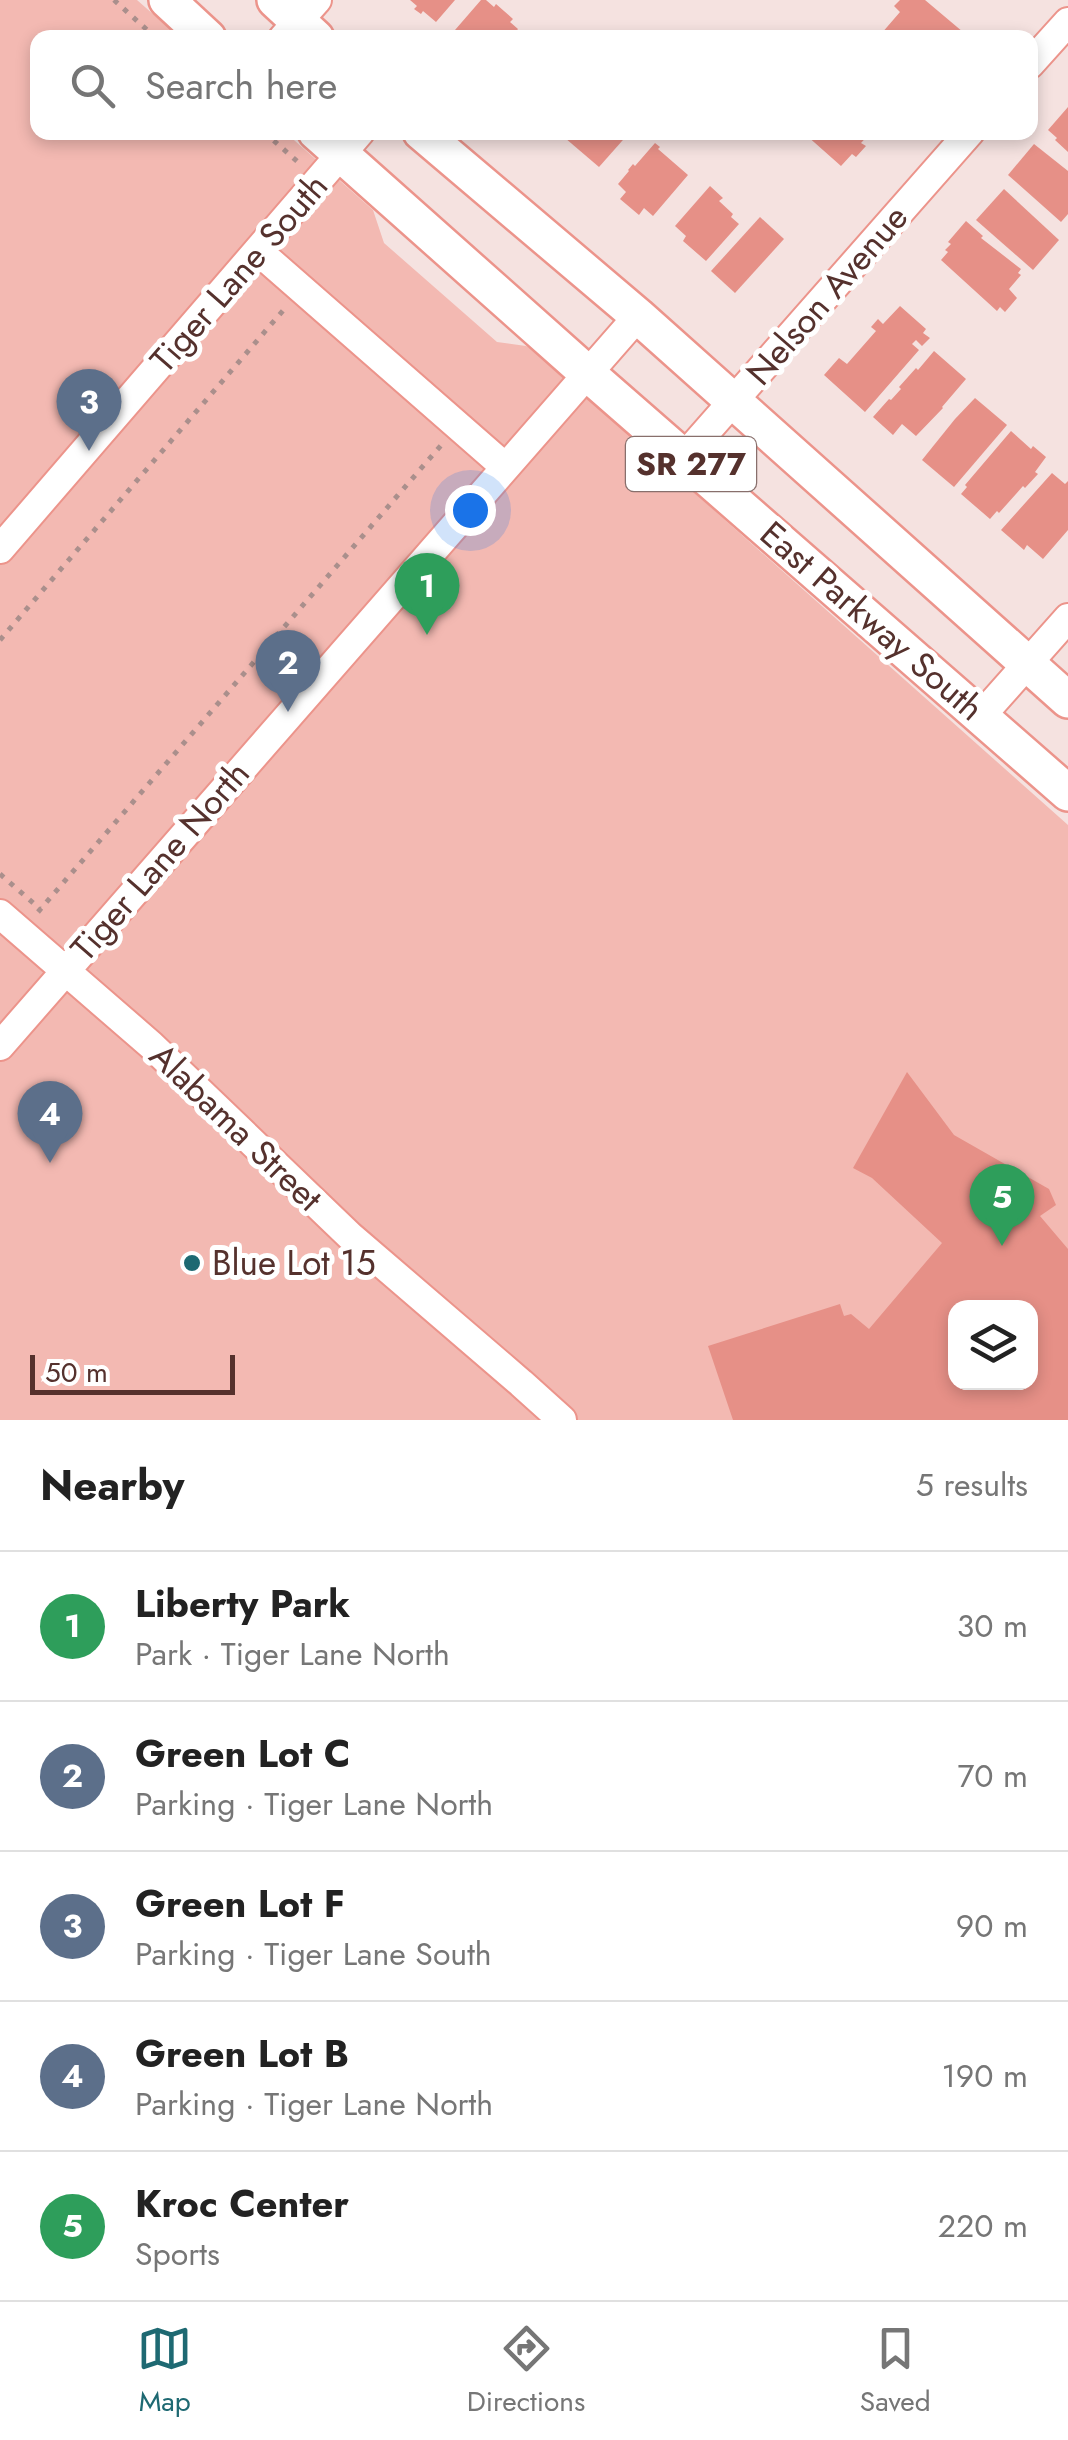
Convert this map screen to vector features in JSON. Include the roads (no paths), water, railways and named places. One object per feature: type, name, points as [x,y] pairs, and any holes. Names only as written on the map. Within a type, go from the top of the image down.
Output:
[{"type":"main road","points":[[167,0],[199,30]]},
{"type":"main road","name":"East Parkway South","points":[[339,140],[587,374],[1068,793]]},
{"type":"main road","name":"East Parkway South","points":[[430,140],[638,316],[1068,700]]},
{"type":"street","points":[[1038,55],[1068,22]]},
{"type":"street","name":"Tiger Lane South","points":[[0,550],[258,251],[339,140]]},
{"type":"street","name":"Nelson Avenue","points":[[683,458],[963,140]]},
{"type":"street","points":[[258,251],[504,467]]},
{"type":"street","name":"Tiger Lane North","points":[[0,1046],[638,316]]},
{"type":"street","points":[[982,716],[1068,618]]},
{"type":"street","name":"Alabama Street","points":[[10,923],[150,1045],[350,1236],[562,1420]]},
{"type":"place","name":"Green Lot F","points":[[89,451]]},
{"type":"place","name":"Liberty Park","points":[[427,635]]},
{"type":"place","name":"Green Lot C","points":[[288,712]]},
{"type":"place","name":"Green Lot B","points":[[50,1163]]},
{"type":"place","name":"Kroc Center","points":[[1002,1246]]},
{"type":"place","name":"Blue Lot 15","points":[[192,1263]]}]
